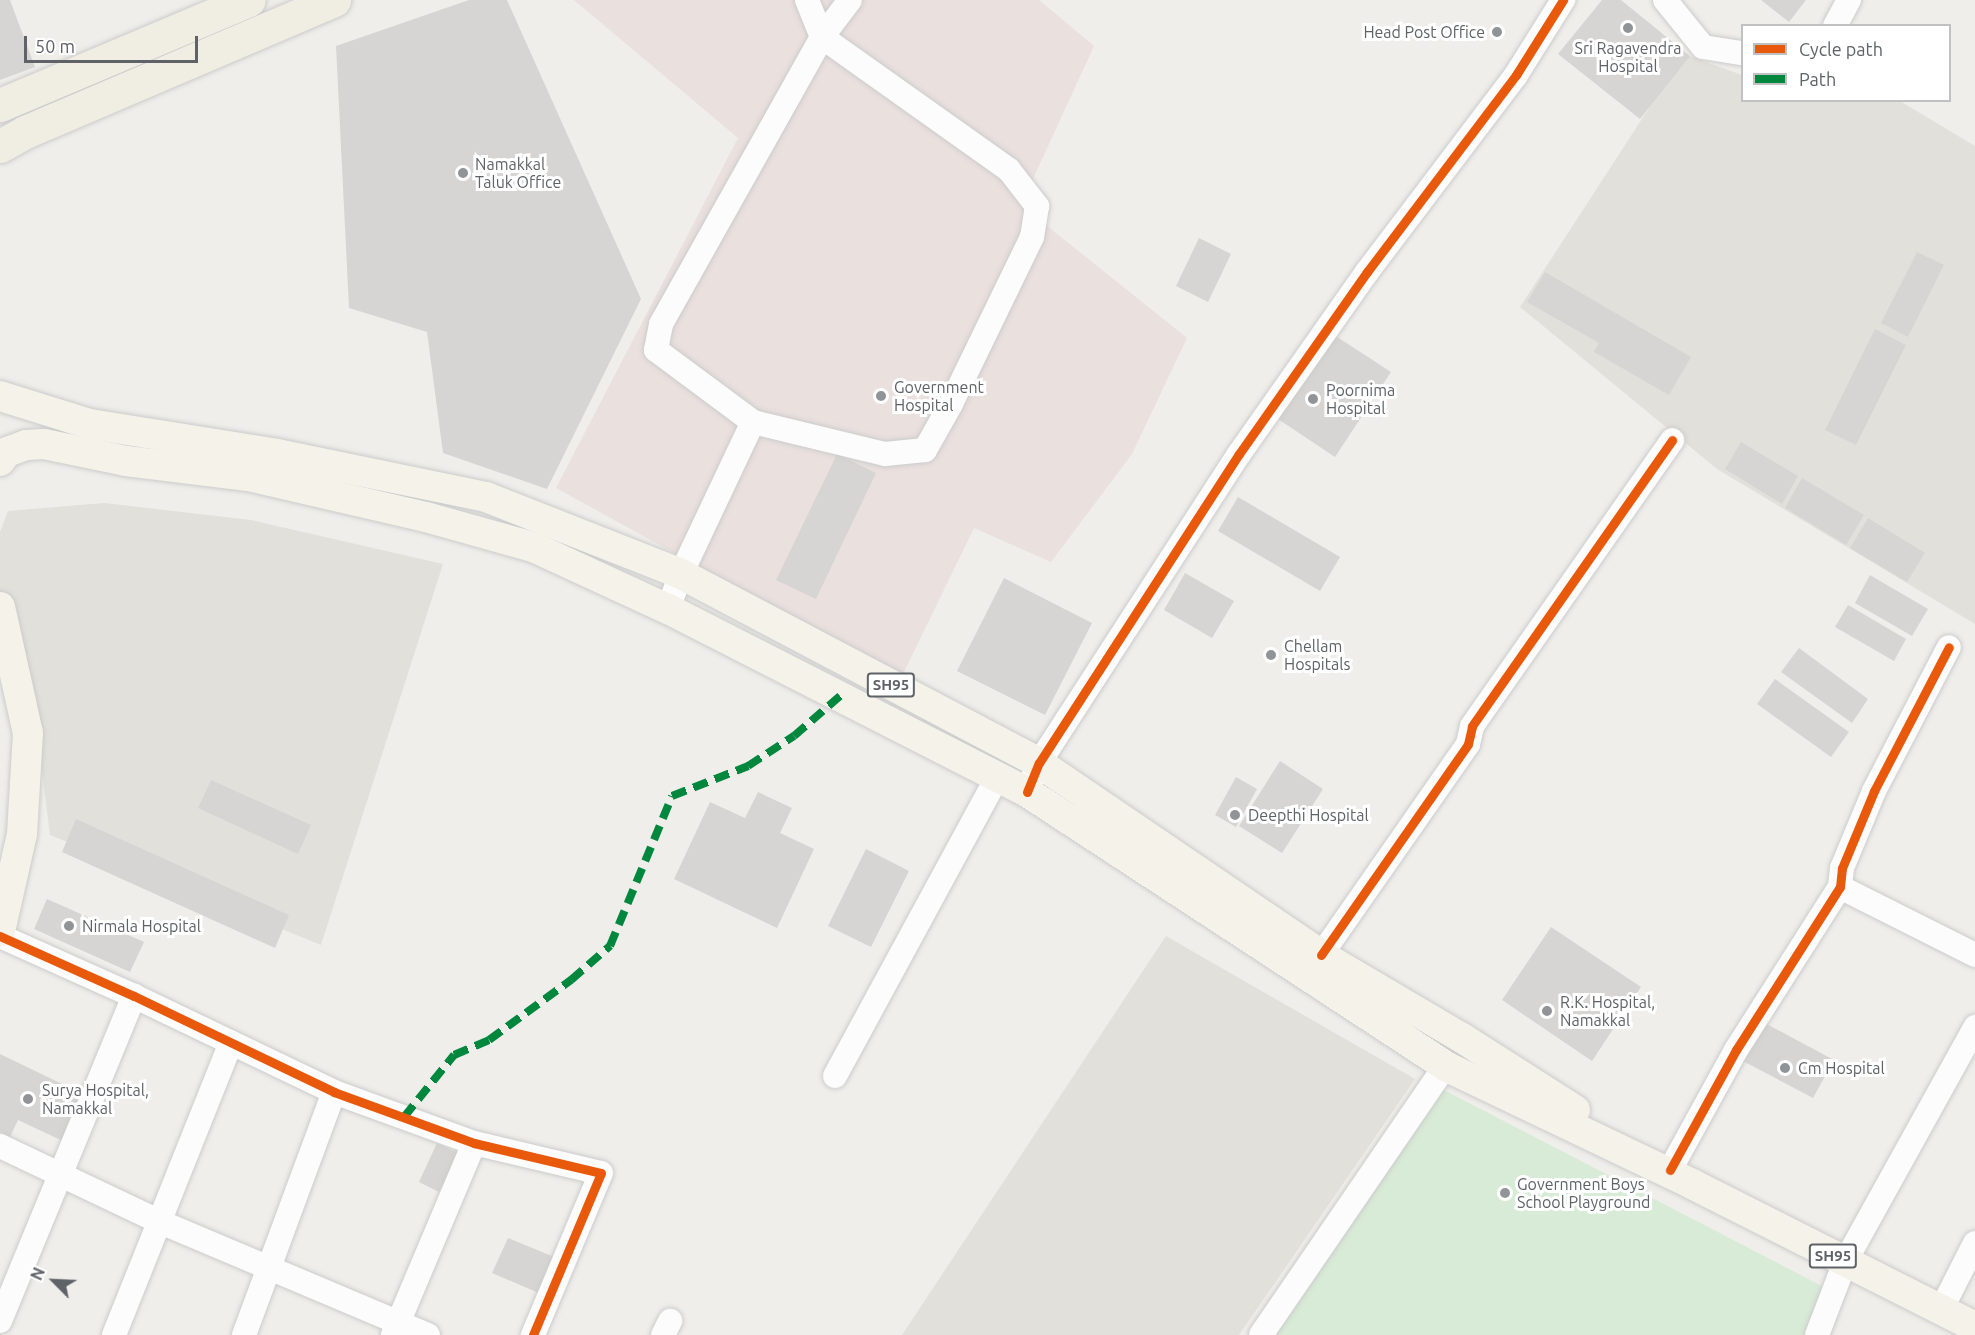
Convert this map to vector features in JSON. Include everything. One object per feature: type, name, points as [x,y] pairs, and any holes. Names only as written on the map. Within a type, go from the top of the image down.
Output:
[{"type":"highway","points":[[0,105],[249,0]]},
{"type":"highway","points":[[0,146],[36,127],[334,0]]},
{"type":"main road","name":"SH95","points":[[0,396],[90,424],[277,454],[486,497],[681,574],[1039,763],[1322,955],[1462,1038],[1681,1177]]},
{"type":"main road","name":"SH95","points":[[0,461],[7,452],[26,445],[44,444],[126,461],[248,476],[426,517],[533,547],[668,609],[1027,792],[1445,1066],[1681,1177],[1975,1327]]},
{"type":"main road","points":[[0,607],[28,733],[22,834],[0,934]]},
{"type":"street","points":[[807,0],[822,37],[1010,170],[1037,206],[1032,237],[951,404],[925,450],[885,454],[753,422],[656,350],[661,324],[822,37],[850,0]]},
{"type":"street","points":[[1027,792],[1039,763],[1239,454],[1367,272],[1516,75],[1563,0]]},
{"type":"street","points":[[1665,0],[1703,47],[1741,53]]},
{"type":"street","points":[[1836,24],[1849,0]]},
{"type":"street","points":[[668,609],[681,574],[753,422]]},
{"type":"street","points":[[1322,955],[1468,744],[1472,726],[1672,440]]},
{"type":"street","points":[[1681,1177],[1736,1050],[1840,887],[1842,868],[1874,792],[1949,647]]},
{"type":"street","points":[[835,1076],[998,776]]},
{"type":"street","points":[[1840,887],[1975,955]]},
{"type":"street","points":[[0,934],[334,1092],[474,1143],[601,1173],[533,1335]]},
{"type":"street","points":[[0,1321],[134,996]]},
{"type":"street","points":[[1817,1335],[1845,1262],[1975,1027]]},
{"type":"street","points":[[114,1335],[231,1042]]},
{"type":"street","points":[[1261,1335],[1445,1066]]},
{"type":"street","points":[[244,1335],[334,1092]]},
{"type":"street","points":[[395,1329],[474,1143]]},
{"type":"street","points":[[0,1146],[158,1221],[268,1268],[395,1329],[428,1335]]},
{"type":"street","points":[[1941,1310],[1975,1243]]},
{"type":"shaded area","name":"Government Hospital","points":[[574,0],[1039,0],[1094,46],[1021,205],[1187,338],[1132,454],[1051,562],[974,528],[901,678],[556,488],[738,138]]},
{"type":"shaded area","points":[[1684,54],[1741,75],[1741,102],[1902,102],[1975,146],[1975,624],[1717,469],[1520,307]]},
{"type":"shaded area","points":[[104,503],[251,520],[443,564],[321,945],[50,835],[32,693],[0,594],[0,532],[8,511]]},
{"type":"shaded area","points":[[1166,936],[1415,1079],[1239,1335],[902,1335]]},
{"type":"green space","name":"Government Boys School Playground","points":[[1438,1087],[1845,1298],[1828,1335],[1272,1335]]},
{"type":"building","points":[[0,0],[10,0],[35,67],[0,80]]},
{"type":"building","name":"Namakkal Taluk Office","points":[[469,0],[507,0],[641,299],[547,489],[443,453],[427,332],[349,308],[336,46]]},
{"type":"building","points":[[1602,0],[1621,0],[1690,56],[1640,119],[1558,54]]},
{"type":"building","points":[[1761,0],[1806,0],[1789,22]]},
{"type":"building","points":[[1199,238],[1231,254],[1208,302],[1176,286]]},
{"type":"building","points":[[1917,252],[1944,265],[1908,337],[1881,323]]},
{"type":"building","points":[[1545,272],[1691,357],[1669,395],[1594,352],[1599,343],[1527,302]]},
{"type":"building","points":[[1875,329],[1906,345],[1856,445],[1825,430]]},
{"type":"building","points":[[1331,333],[1391,372],[1335,457],[1275,417]]},
{"type":"building","points":[[1741,442],[1798,476],[1782,504],[1725,469]]},
{"type":"building","points":[[837,454],[876,473],[816,599],[776,580]]},
{"type":"building","points":[[1802,478],[1864,515],[1846,545],[1785,508]]},
{"type":"building","points":[[1238,497],[1340,557],[1320,591],[1218,531]]},
{"type":"building","points":[[1868,518],[1925,553],[1907,582],[1850,548]]},
{"type":"building","points":[[1185,573],[1234,601],[1212,638],[1164,610]]},
{"type":"building","points":[[1870,575],[1928,609],[1912,636],[1855,603]]},
{"type":"building","points":[[1004,578],[1092,623],[1045,715],[957,671]]},
{"type":"building","points":[[1848,605],[1906,639],[1894,661],[1835,627]]},
{"type":"building","points":[[1799,648],[1868,699],[1852,723],[1781,672]]},
{"type":"building","points":[[1775,679],[1849,732],[1831,757],[1757,704]]},
{"type":"building","points":[[1280,761],[1323,789],[1282,853],[1239,826]]},
{"type":"building","points":[[1236,777],[1257,789],[1236,827],[1215,815]]},
{"type":"building","points":[[211,780],[311,825],[298,854],[198,808]]},
{"type":"building","points":[[758,792],[792,808],[780,833],[814,849],[777,928],[674,879],[710,802],[745,818]]},
{"type":"building","points":[[76,819],[289,915],[275,948],[62,852]]},
{"type":"building","points":[[866,849],[909,871],[871,947],[828,926]]},
{"type":"building","points":[[47,899],[144,942],[130,972],[34,929]]},
{"type":"building","points":[[1551,927],[1641,987],[1592,1061],[1502,1000]]},
{"type":"building","points":[[1761,1021],[1834,1060],[1813,1098],[1741,1060]]},
{"type":"building","points":[[0,1054],[87,1096],[65,1142],[18,1120],[10,1137],[0,1132]]},
{"type":"building","points":[[437,1143],[458,1153],[439,1192],[419,1182]]},
{"type":"building","points":[[508,1238],[564,1261],[548,1297],[492,1273]]},
{"type":"marked path","points":[[404,1117],[454,1055],[489,1040],[571,980],[610,946],[672,796],[748,766],[794,736],[840,696]]},
{"type":"cycle path","points":[[1027,792],[1039,763],[1239,454],[1367,272],[1516,75],[1563,0]]},
{"type":"cycle path","points":[[1321,955],[1468,744],[1472,726],[1672,440]]},
{"type":"cycle path","points":[[1670,1170],[1736,1050],[1840,887],[1842,868],[1874,791],[1949,647]]},
{"type":"cycle path","points":[[0,936],[134,996],[334,1092],[474,1143],[601,1173],[533,1335]]},
{"type":"place","name":"Sri Ragavendra Hospital","points":[[1628,28]]},
{"type":"place","name":"Head Post Office","points":[[1497,32]]},
{"type":"place","name":"Namakkal Taluk Office","points":[[463,173]]},
{"type":"place","name":"Government Hospital","points":[[881,396]]},
{"type":"place","name":"Poornima Hospital","points":[[1313,399]]},
{"type":"place","name":"Chellam Hospitals","points":[[1271,655]]},
{"type":"place","name":"Deepthi Hospital","points":[[1235,815]]},
{"type":"place","name":"Nirmala Hospital","points":[[69,926]]},
{"type":"place","name":"R.K. Hospital, Namakkal","points":[[1547,1011]]},
{"type":"place","name":"Cm Hospital","points":[[1785,1068]]},
{"type":"place","name":"Surya Hospital, Namakkal","points":[[28,1099]]},
{"type":"place","name":"Government Boys School Playground","points":[[1505,1193]]}]
